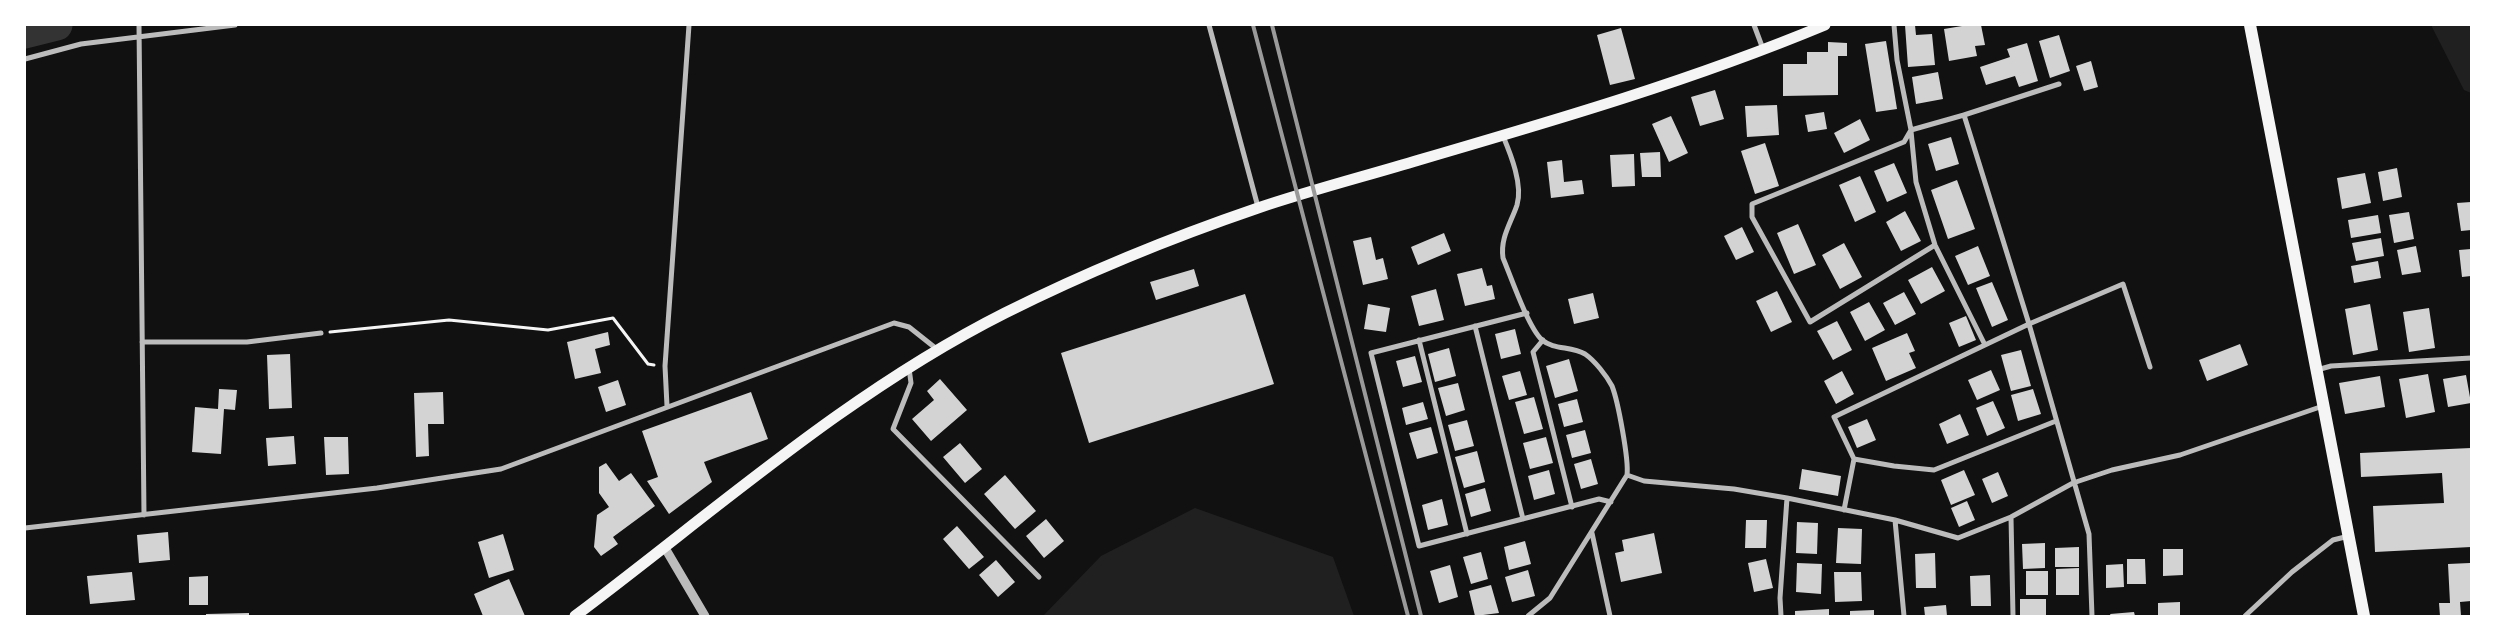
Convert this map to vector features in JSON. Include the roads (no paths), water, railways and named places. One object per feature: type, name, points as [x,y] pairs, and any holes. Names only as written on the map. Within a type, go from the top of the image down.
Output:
[{"type":"highway","points":[[2250,25],[2364,616]]},
{"type":"main road","points":[[576,616],[845,409],[938,350],[1006,313],[1134,255],[1258,208],[1608,104],[1763,50],[1818,26]]},
{"type":"street","points":[[139,25],[144,515]]},
{"type":"street","points":[[25,59],[81,44],[235,25]]},
{"type":"street","points":[[667,406],[664,366],[689,25]]},
{"type":"street","points":[[1209,25],[1258,208]]},
{"type":"street","points":[[1754,25],[1763,50]]},
{"type":"street","points":[[1894,25],[1897,60],[1911,130],[1916,182],[1935,246],[1985,345]]},
{"type":"street","points":[[1935,246],[1810,322],[1752,217],[1752,204],[1904,142],[1911,130],[2059,84]]},
{"type":"street","points":[[1964,114],[2029,324],[2089,534],[2092,616]]},
{"type":"street","points":[[1503,136],[1510,152],[1519,193],[1517,204],[1501,248],[1503,258],[1536,332],[1543,340],[1552,346],[1575,349],[1586,355],[1604,373],[1612,387],[1629,463],[1627,475],[1550,598],[1528,616]]},
{"type":"street","points":[[1844,510],[1854,459],[1834,417],[2029,324],[2123,284],[2150,367]]},
{"type":"street","points":[[1527,313],[1371,353],[1419,546],[1599,499],[1611,502]]},
{"type":"street","points":[[25,528],[377,488],[501,470],[667,406],[894,323],[909,327],[938,350]]},
{"type":"street","points":[[1475,326],[1523,519]]},
{"type":"street","points":[[142,342],[247,342],[321,333]]},
{"type":"street","points":[[1419,340],[1467,534]]},
{"type":"street","points":[[1543,340],[1533,352],[1572,506]]},
{"type":"street","points":[[2317,370],[2331,366],[2471,358]]},
{"type":"street","points":[[909,368],[910,383],[894,429],[1039,578]]},
{"type":"street","points":[[1627,475],[1644,481],[1734,489],[1787,498],[1895,520],[1958,538],[2011,517],[2073,483],[2112,470],[2180,455],[2323,406]]},
{"type":"street","points":[[1854,459],[1934,470],[2056,421]]},
{"type":"street","points":[[1782,616],[1780,598],[1787,498]]},
{"type":"street","points":[[2011,517],[2013,616]]},
{"type":"street","points":[[1895,520],[1904,616]]},
{"type":"street","points":[[1592,533],[1610,616]]},
{"type":"street","points":[[2245,616],[2292,572],[2333,540],[2349,536]]},
{"type":"street","points":[[665,548],[705,616]]},
{"type":"waterway","points":[[25,33],[57,25]]},
{"type":"railway","points":[[1253,25],[1408,616]]},
{"type":"railway","points":[[1272,25],[1421,616]]}]
